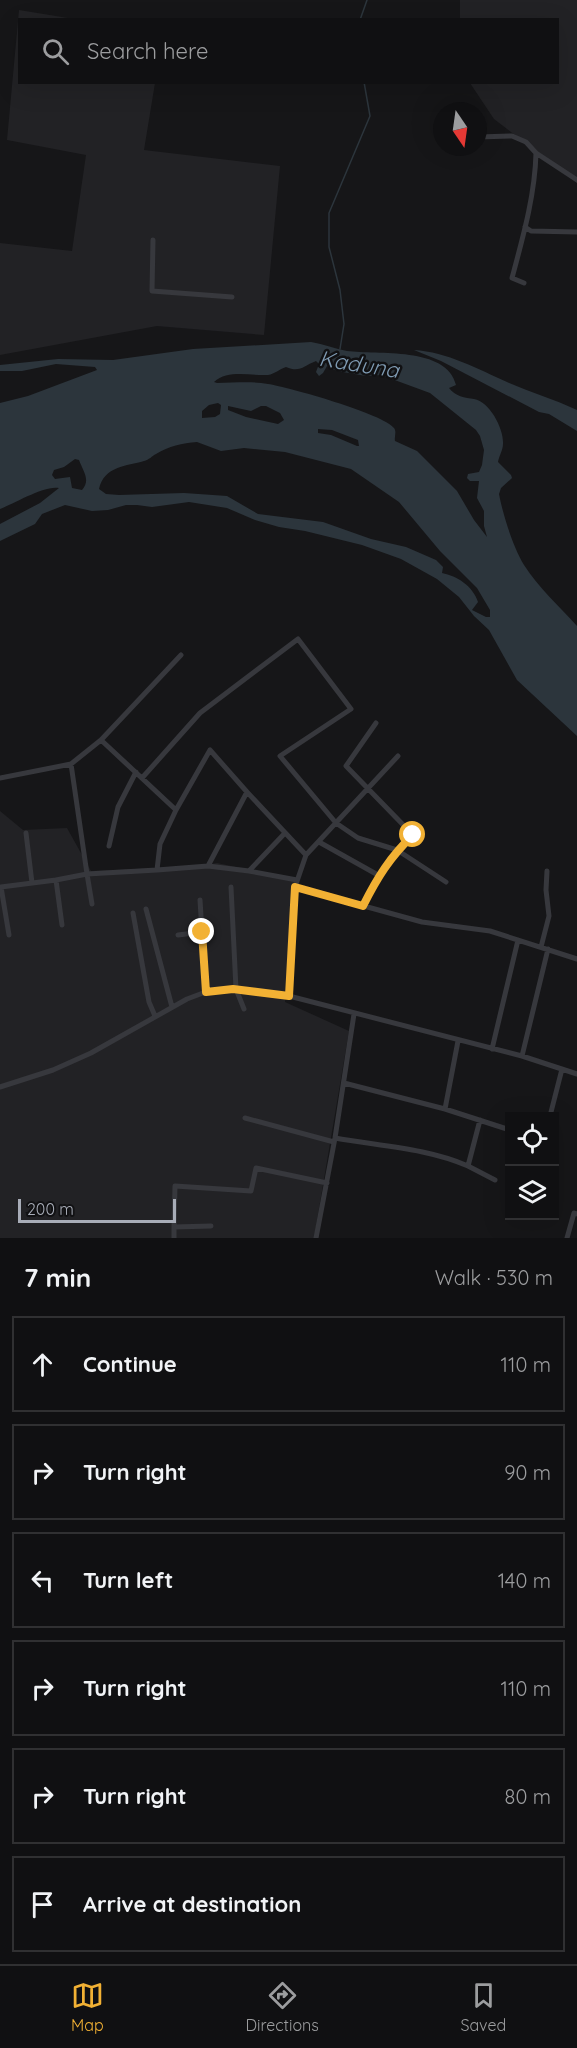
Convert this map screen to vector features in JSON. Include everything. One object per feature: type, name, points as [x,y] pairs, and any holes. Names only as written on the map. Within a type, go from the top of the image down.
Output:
[{"type":"street","points":[[487,137],[512,136],[526,142],[536,153],[577,180]]},
{"type":"street","points":[[524,283],[512,278],[525,227],[536,153]]},
{"type":"street","points":[[525,227],[531,231],[577,232]]},
{"type":"street","points":[[153,240],[152,291],[232,297]]},
{"type":"street","points":[[142,778],[200,713],[298,639],[351,709],[280,756],[336,823],[358,838],[397,850],[446,882]]},
{"type":"street","points":[[0,778],[71,764],[101,740],[181,655]]},
{"type":"street","points":[[363,906],[378,875],[397,850],[413,835],[346,766],[376,723]]},
{"type":"street","points":[[101,740],[176,810]]},
{"type":"street","points":[[157,870],[160,844],[176,810],[210,750],[306,855]]},
{"type":"street","points":[[289,996],[295,887],[306,855],[398,756]]},
{"type":"street","points":[[71,764],[92,904]]},
{"type":"street","points":[[108,846],[118,807],[136,772]]},
{"type":"street","points":[[208,866],[247,792]]},
{"type":"street","points":[[26,832],[32,883]]},
{"type":"street","points":[[249,871],[285,833]]},
{"type":"street","points":[[319,842],[378,875]]},
{"type":"street","points":[[9,935],[1,887],[87,874],[208,866],[297,880]]},
{"type":"street","points":[[541,947],[549,916],[546,890],[547,871]]},
{"type":"street","points":[[56,880],[62,925]]},
{"type":"street","points":[[231,887],[236,989],[244,1009]]},
{"type":"street","points":[[295,887],[422,922],[490,931],[577,959]]},
{"type":"street","points":[[200,900],[206,992]]},
{"type":"street","points":[[146,909],[172,1007]]},
{"type":"street","points":[[133,913],[149,1002],[155,1016]]},
{"type":"street","points":[[178,935],[202,932]]},
{"type":"street","points":[[492,1049],[518,940]]},
{"type":"street","points":[[522,1056],[548,949]]},
{"type":"street","points":[[0,1086],[53,1070],[91,1053],[155,1016],[206,992],[236,989],[289,996],[522,1056],[577,1074]]},
{"type":"street","points":[[316,1238],[354,1014]]},
{"type":"street","points":[[445,1109],[458,1041]]},
{"type":"street","points":[[551,1112],[562,1069]]},
{"type":"street","points":[[344,1083],[445,1109],[505,1128]]},
{"type":"street","points":[[245,1118],[334,1140],[428,1153],[452,1159],[495,1180]]},
{"type":"street","points":[[468,1166],[480,1120]]},
{"type":"street","points":[[174,1238],[175,1186],[251,1191],[256,1168],[327,1183]]},
{"type":"street","points":[[567,1238],[577,1204]]},
{"type":"street","points":[[174,1227],[211,1226]]},
{"type":"shaded area","points":[[460,0],[577,0],[577,183],[494,119],[487,108],[487,102],[483,102],[471,84],[559,84],[559,18],[460,18]]},
{"type":"shaded area","points":[[19,10],[68,18],[18,18]]},
{"type":"shaded area","points":[[18,21],[18,84],[155,84],[144,150],[280,166],[264,335],[157,326],[0,355],[0,243],[72,251],[86,155],[7,140]]},
{"type":"shaded area","points":[[0,811],[23,830],[67,828],[91,871],[199,866],[217,863],[293,879],[297,883],[285,1002],[349,1031],[314,1238],[0,1238]]},
{"type":"water","name":"Kaduna","points":[[311,342],[347,351],[392,353],[425,358],[439,364],[450,373],[456,385],[449,388],[451,391],[485,405],[495,417],[503,438],[498,462],[512,478],[501,488],[499,494],[516,549],[536,581],[577,626],[577,736],[517,680],[489,630],[459,597],[437,579],[401,559],[362,545],[279,527],[227,508],[189,502],[152,507],[126,505],[92,511],[65,505],[42,514],[35,524],[0,541],[0,524],[40,503],[59,488],[46,489],[0,509],[0,403],[28,396],[97,370],[95,367],[56,364],[22,371],[0,371],[0,365],[58,359],[113,360],[193,349]],"holes":[[[316,361],[319,364],[316,372],[319,376],[327,366],[337,371],[366,376],[381,375],[430,393],[476,430],[484,450],[482,465],[479,472],[468,474],[467,478],[470,481],[479,481],[477,498],[484,511],[487,537],[457,491],[417,451],[395,441],[395,430],[387,422],[335,402],[279,386],[214,382],[233,374],[268,375],[286,367],[301,368]],[[218,403],[221,405],[220,414],[215,417],[202,418],[202,411],[209,405]],[[228,406],[251,411],[266,406],[280,413],[284,420],[278,424],[246,417],[228,410]],[[318,429],[332,430],[358,440],[359,446],[331,435],[318,433]],[[197,442],[221,451],[244,448],[285,452],[351,469],[399,502],[440,551],[477,588],[490,610],[490,617],[472,610],[478,602],[476,596],[464,583],[442,573],[443,567],[436,560],[406,547],[371,539],[323,522],[258,514],[227,496],[184,493],[119,495],[106,494],[99,489],[102,481],[111,471],[146,460],[166,449]],[[75,459],[79,460],[85,475],[85,486],[82,490],[72,488],[70,477],[55,479],[52,475],[54,470],[64,467]]]},
{"type":"water","points":[[414,350],[438,354],[462,362],[577,410],[577,431],[549,414],[539,412],[441,361]]},
{"type":"waterway","points":[[361,18],[367,0]]},
{"type":"waterway","name":"Kaduna","points":[[340,349],[344,324],[340,290],[329,247],[329,213],[370,116],[364,84]]},
{"type":"route","points":[[202,932],[206,992],[233,989],[289,996],[295,887],[363,906],[378,875],[397,850],[413,835]]}]
